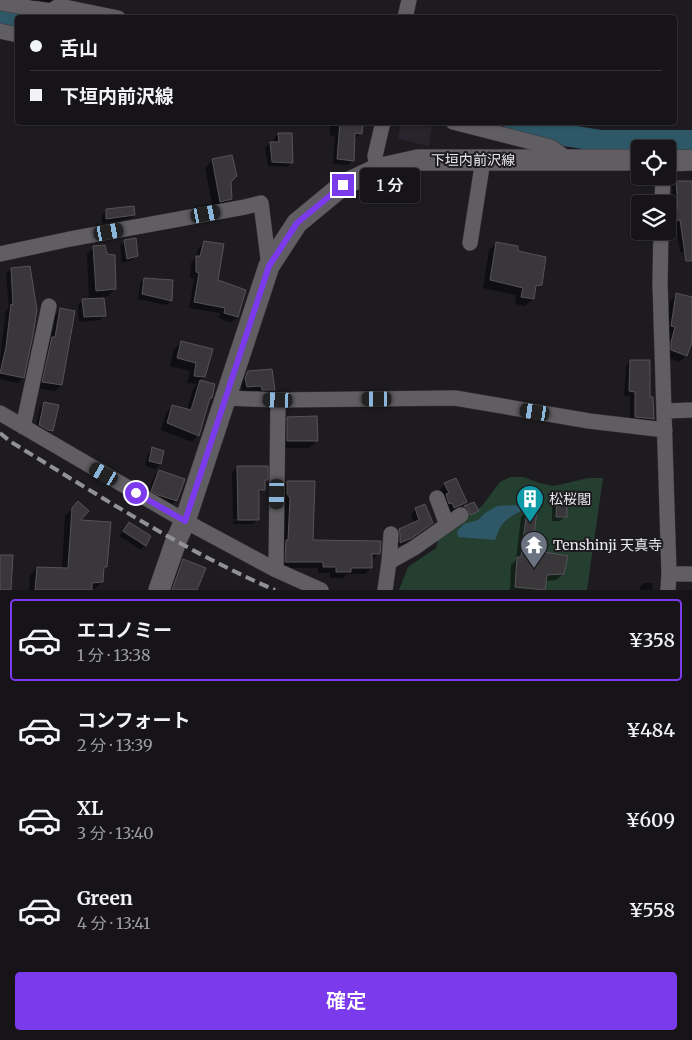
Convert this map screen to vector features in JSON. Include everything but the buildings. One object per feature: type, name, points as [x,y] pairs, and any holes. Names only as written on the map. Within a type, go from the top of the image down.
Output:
[{"type":"main road","name":"下垣内前沢線","points":[[159,590],[185,521],[269,266],[297,223],[343,185],[377,169],[418,160],[631,160]]},
{"type":"main road","points":[[676,161],[692,160]]},
{"type":"street","points":[[406,15],[409,0]]},
{"type":"street","points":[[0,3],[51,10],[59,6],[103,15]]},
{"type":"street","points":[[0,31],[15,34]]},
{"type":"street","points":[[377,169],[376,156],[382,125]]},
{"type":"street","points":[[465,125],[551,147],[569,160]]},
{"type":"street","points":[[470,244],[483,160]]},
{"type":"street","points":[[0,254],[261,203],[269,266]]},
{"type":"street","points":[[661,240],[660,283],[668,590]]},
{"type":"street","points":[[23,427],[49,306]]},
{"type":"street","points":[[226,398],[278,400],[455,398],[665,430]]},
{"type":"street","points":[[276,570],[278,400]]},
{"type":"street","points":[[664,411],[692,410]]},
{"type":"street","points":[[0,413],[185,521],[276,570],[321,590]]},
{"type":"street","points":[[437,498],[447,525]]},
{"type":"street","points":[[389,562],[414,548],[461,515]]},
{"type":"street","points":[[385,590],[391,534]]},
{"type":"street","points":[[669,574],[692,574]]},
{"type":"shaded area","points":[[401,125],[432,127],[429,146],[398,139]]},
{"type":"green space","points":[[510,477],[523,477],[554,486],[588,478],[603,478],[587,590],[399,590],[408,567],[436,548],[439,537],[482,506],[500,482]]},
{"type":"water","points":[[515,505],[520,507],[521,511],[504,522],[495,540],[458,537],[457,531],[464,524],[478,520],[497,506]]},
{"type":"waterway","points":[[0,15],[15,18]]},
{"type":"waterway","points":[[525,125],[557,134],[602,141],[692,141]]},
{"type":"railway","points":[[0,433],[11,442],[173,539],[275,590]]},
{"type":"place","name":"松桜閣","points":[[530,523]]},
{"type":"place","name":"Tenshinji 天真寺","points":[[534,569]]},
{"type":"route","points":[[136,493],[185,521],[269,266],[297,223],[343,185]]}]
